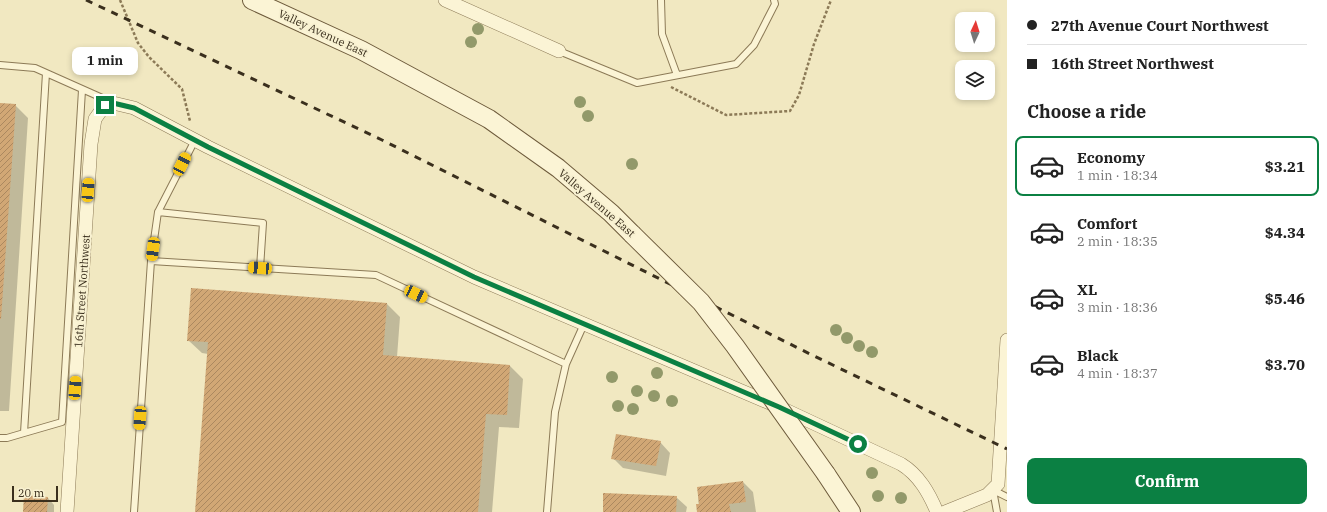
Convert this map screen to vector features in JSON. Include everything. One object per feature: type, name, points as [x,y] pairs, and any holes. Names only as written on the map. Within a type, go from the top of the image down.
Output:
[{"type":"main road","name":"Valley Avenue East","points":[[252,0],[361,50],[489,119],[558,168],[611,213],[701,302],[735,346],[826,474],[851,512]]},
{"type":"street","points":[[445,0],[559,51]]},
{"type":"street","points":[[113,103],[134,108],[194,140],[474,277],[779,407],[901,464],[909,469],[922,483],[937,512]]},
{"type":"street","name":"16th Street Northwest","points":[[67,512],[91,144],[95,119],[105,105],[113,103]]},
{"type":"street","points":[[945,512],[974,501],[993,490],[998,484],[1007,340]]},
{"type":"lane","points":[[662,0],[662,34],[677,75]]},
{"type":"lane","points":[[559,51],[637,83],[736,64],[754,45],[775,4],[774,0]]},
{"type":"lane","points":[[0,64],[35,68],[113,103]]},
{"type":"lane","points":[[24,433],[46,73]]},
{"type":"lane","points":[[0,438],[6,438],[62,422],[82,90]]},
{"type":"lane","points":[[134,512],[151,261],[158,212],[194,140]]},
{"type":"lane","points":[[158,212],[263,222],[260,268]]},
{"type":"lane","points":[[151,261],[376,275],[566,364]]},
{"type":"lane","points":[[547,512],[555,412],[566,364],[584,324]]},
{"type":"lane","points":[[993,490],[1007,497]]},
{"type":"lane","points":[[993,490],[997,512]]},
{"type":"path","points":[[120,0],[138,43],[149,57],[182,89],[194,140]]},
{"type":"path","points":[[656,79],[726,115],[790,111],[799,95],[814,44],[831,0]]},
{"type":"building","points":[[0,103],[16,104],[1,319],[0,319]]},
{"type":"building","points":[[191,288],[387,303],[383,355],[510,365],[507,415],[486,414],[478,512],[195,512],[208,342],[187,341]]},
{"type":"building","points":[[616,434],[661,441],[656,466],[611,459]]},
{"type":"building","points":[[743,481],[746,502],[729,504],[731,512],[697,512],[696,504],[699,504],[697,487]]},
{"type":"building","points":[[603,493],[677,496],[676,512],[603,512]]},
{"type":"building","points":[[24,495],[48,497],[47,512],[23,512]]},
{"type":"railway","points":[[86,0],[382,140],[810,354],[1007,449]]},
{"type":"route","points":[[105,105],[113,103],[134,108],[208,147],[474,277],[779,407],[858,444]]}]
